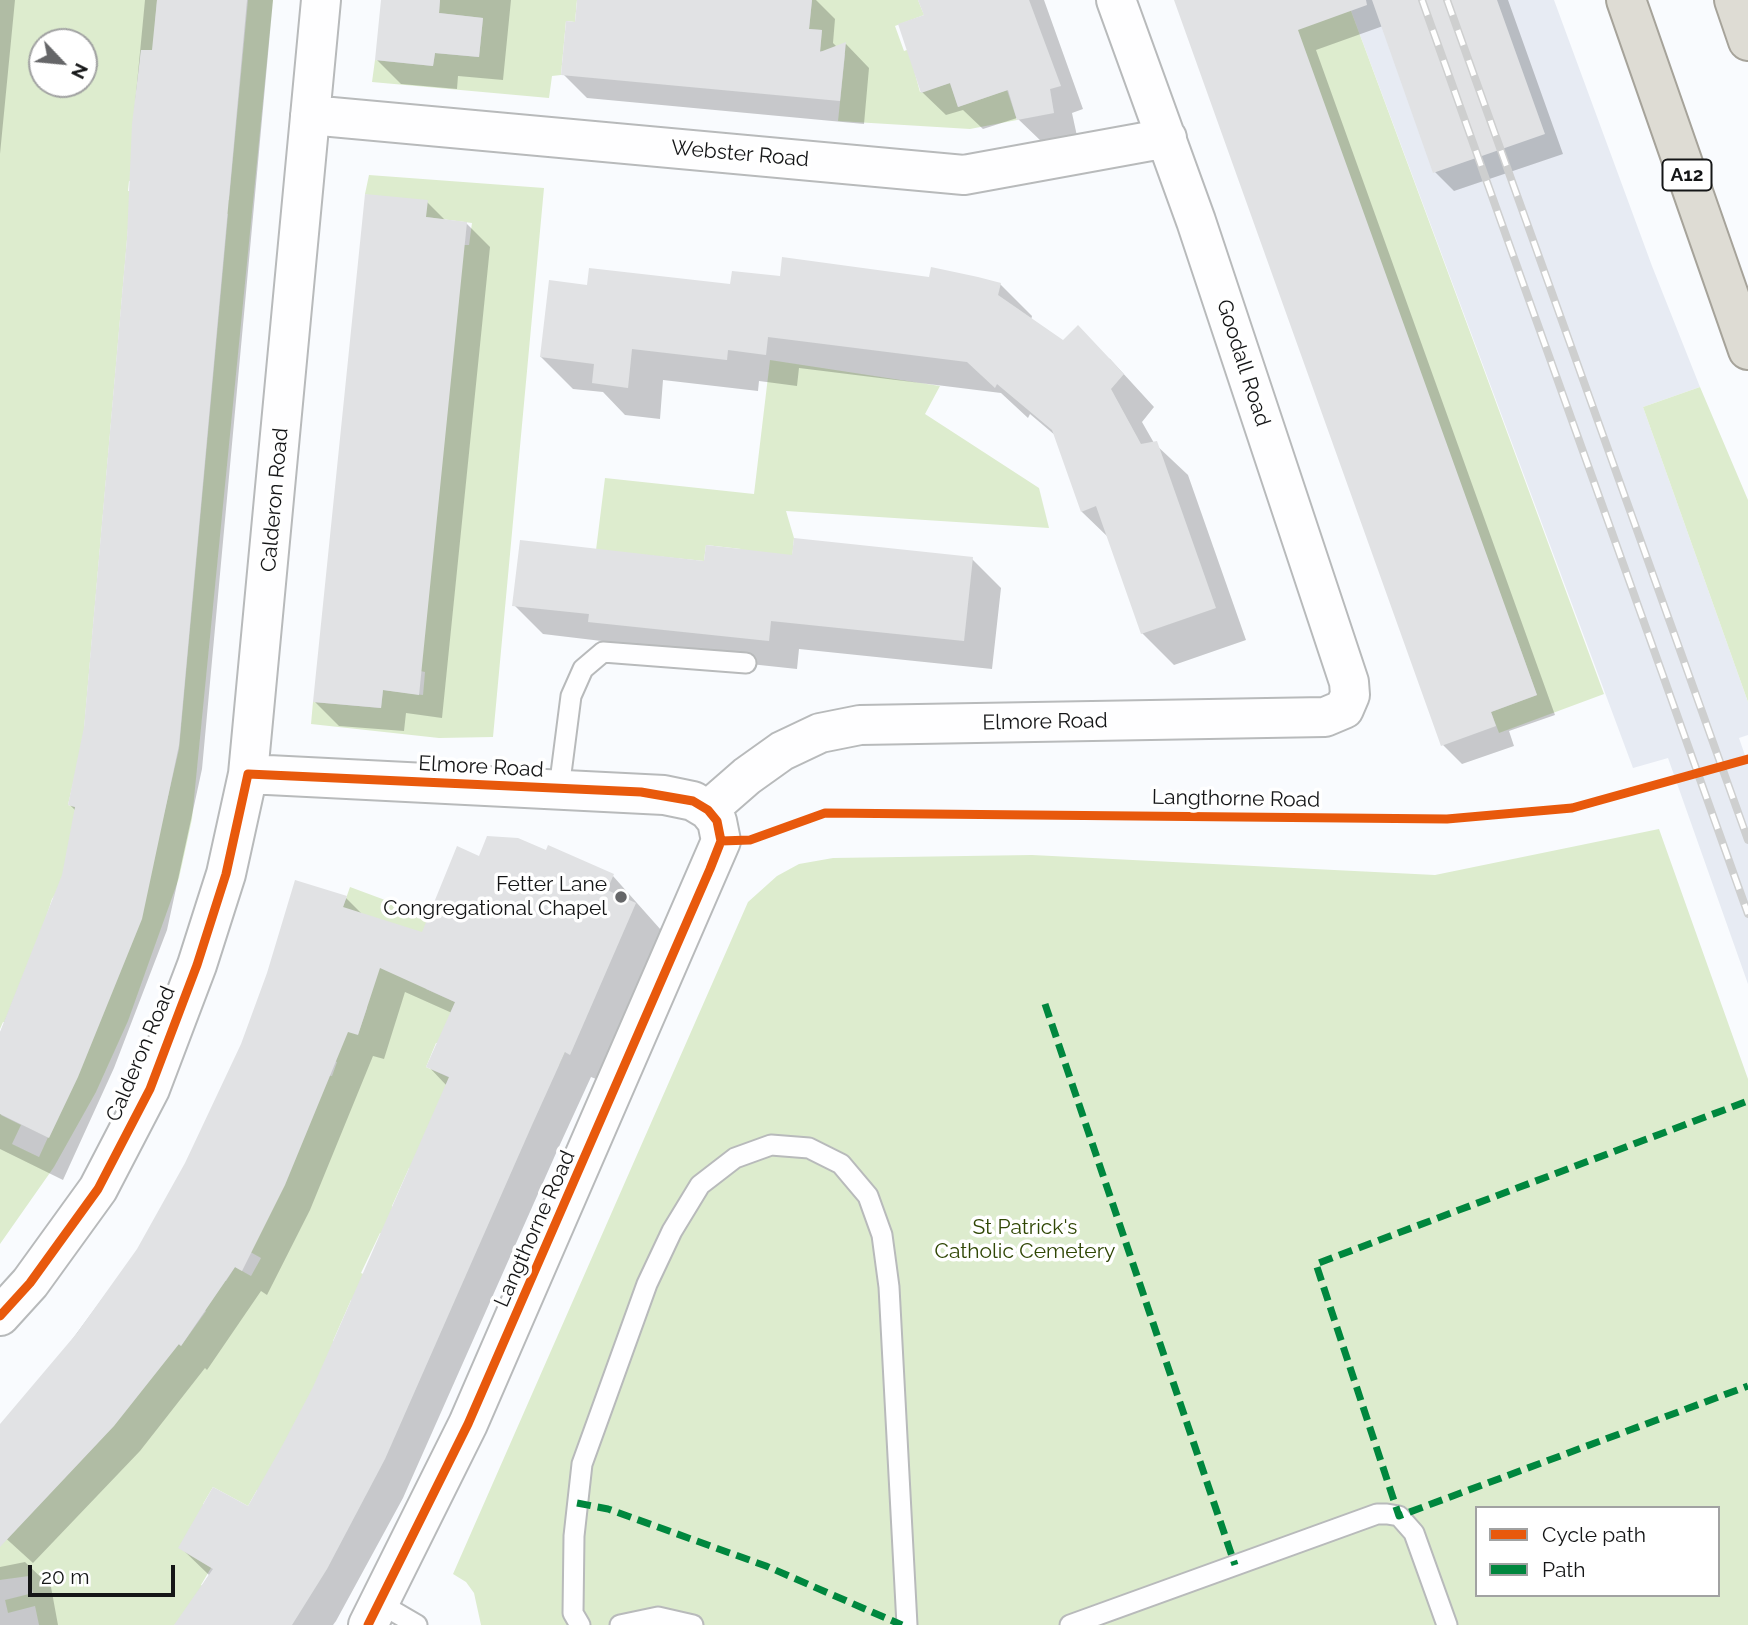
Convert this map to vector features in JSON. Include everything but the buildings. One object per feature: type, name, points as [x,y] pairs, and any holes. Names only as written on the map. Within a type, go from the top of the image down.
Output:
[{"type":"highway","name":"A12","points":[[1626,0],[1748,350]]},
{"type":"highway","points":[[1734,0],[1748,41]]},
{"type":"street","name":"Calderon Road","points":[[0,1316],[30,1283],[98,1189],[150,1089],[197,965],[226,874],[248,774],[321,0]]},
{"type":"street","name":"Goodall Road","points":[[1116,0],[1167,138],[1349,682],[1350,695],[1345,709],[1325,717]]},
{"type":"street","name":"Webster Road","points":[[310,115],[964,175],[1167,138]]},
{"type":"street","name":"Elmore Road","points":[[248,774],[664,795],[694,801],[708,810],[747,776],[782,751],[820,733],[860,725],[1325,717]]},
{"type":"street","name":"Langthorne Road","points":[[375,1615],[468,1424],[710,869],[721,841],[717,821],[708,810]]},
{"type":"lane","points":[[559,789],[568,739],[571,696],[583,669],[603,652],[746,663]]},
{"type":"lane","points":[[580,1625],[573,1613],[574,1536],[582,1464],[648,1284],[672,1231],[700,1185],[735,1158],[771,1145],[809,1148],[841,1164],[869,1196],[882,1235],[889,1287],[908,1625]]},
{"type":"lane","points":[[1070,1625],[1377,1514],[1387,1514],[1399,1516],[1414,1533],[1447,1625]]},
{"type":"lane","points":[[375,1615],[417,1625]]},
{"type":"lane","points":[[620,1625],[658,1617],[692,1625]]},
{"type":"shaded area","points":[[1347,0],[1554,0],[1652,266],[1700,387],[1643,407],[1748,702],[1748,735],[1739,738],[1748,764],[1748,984],[1668,758],[1633,768]]},
{"type":"green space","points":[[0,0],[157,0],[153,50],[141,50],[140,59],[141,183],[129,181],[128,191],[229,200],[248,0],[273,0],[192,819],[179,878],[128,1021],[96,1092],[54,1167],[0,1244],[0,1092],[10,1097],[1,1115],[21,1125],[12,1144],[39,1157],[75,1078],[158,839],[179,749],[228,214],[177,208],[129,217],[83,741],[68,805],[108,816],[52,899],[11,1025],[3,1022],[0,1029]]},
{"type":"green space","points":[[440,0],[577,0],[575,22],[566,21],[561,75],[552,76],[549,98],[372,82],[375,60],[433,66],[435,53],[479,57],[483,18],[439,13]]},
{"type":"green space","points":[[812,0],[918,0],[924,15],[895,26],[904,51],[983,24],[914,70],[920,92],[950,83],[958,107],[1007,90],[1017,120],[970,129],[838,121],[845,54],[820,51],[822,30],[809,29]]},
{"type":"green space","points":[[1347,0],[1604,694],[1499,733],[1491,712],[1537,695],[1515,634],[1469,651],[1505,608],[1287,5]]},
{"type":"green space","points":[[369,175],[544,188],[493,737],[439,738],[311,724],[313,702],[381,708],[383,690],[423,695],[425,672],[420,671],[462,245],[469,245],[472,223],[426,217],[365,194]]},
{"type":"green space","points":[[770,360],[940,386],[925,414],[1039,488],[1049,528],[786,511],[794,538],[791,570],[740,564],[741,549],[706,545],[704,561],[596,550],[605,478],[754,494]]},
{"type":"green space","points":[[1700,387],[1748,500],[1748,702],[1643,407]]},
{"type":"green space","name":"St Patrick's Catholic Cemetery","points":[[1659,829],[1748,1079],[1748,1625],[481,1625],[474,1593],[466,1582],[453,1574],[748,902],[777,876],[799,864],[833,858],[1032,855],[1435,875]]},
{"type":"green space","points":[[350,887],[455,926],[426,989],[565,1052],[559,1065],[509,1042],[436,1043],[426,1067],[486,1094],[445,1183],[409,1168],[392,1206],[417,1250],[380,1233],[361,1273],[399,1290],[351,1300],[333,1341],[369,1357],[294,1509],[257,1490],[248,1506],[213,1487],[203,1504],[211,1568],[201,1585],[236,1607],[174,1625],[39,1625],[35,1606],[8,1613],[5,1600],[33,1593],[29,1576],[0,1580],[0,1533],[149,1324],[181,1346],[206,1311],[175,1289],[216,1276],[226,1281],[235,1267],[251,1276],[261,1258],[213,1231],[325,1075],[332,1076],[337,1062],[326,1058],[309,1021],[358,1034],[367,1008],[343,907]]},
{"type":"railway","points":[[1422,0],[1748,914]]},
{"type":"railway","points":[[1447,0],[1748,840]]},
{"type":"marked path","points":[[1045,1004],[1235,1565]]},
{"type":"marked path","points":[[1745,1102],[1316,1264],[1399,1516],[1748,1386]]},
{"type":"marked path","points":[[577,1503],[608,1509],[766,1566],[902,1625]]},
{"type":"cycle path","points":[[721,841],[750,840],[825,813],[1447,819],[1572,808],[1748,759]]},
{"type":"cycle path","points":[[0,1316],[30,1283],[98,1189],[150,1089],[197,965],[226,874],[248,774],[641,792],[693,801],[708,810],[717,821],[721,841],[710,869],[468,1424],[368,1625]]},
{"type":"place","name":"Fetter Lane Congregational Chapel","points":[[621,897]]}]
